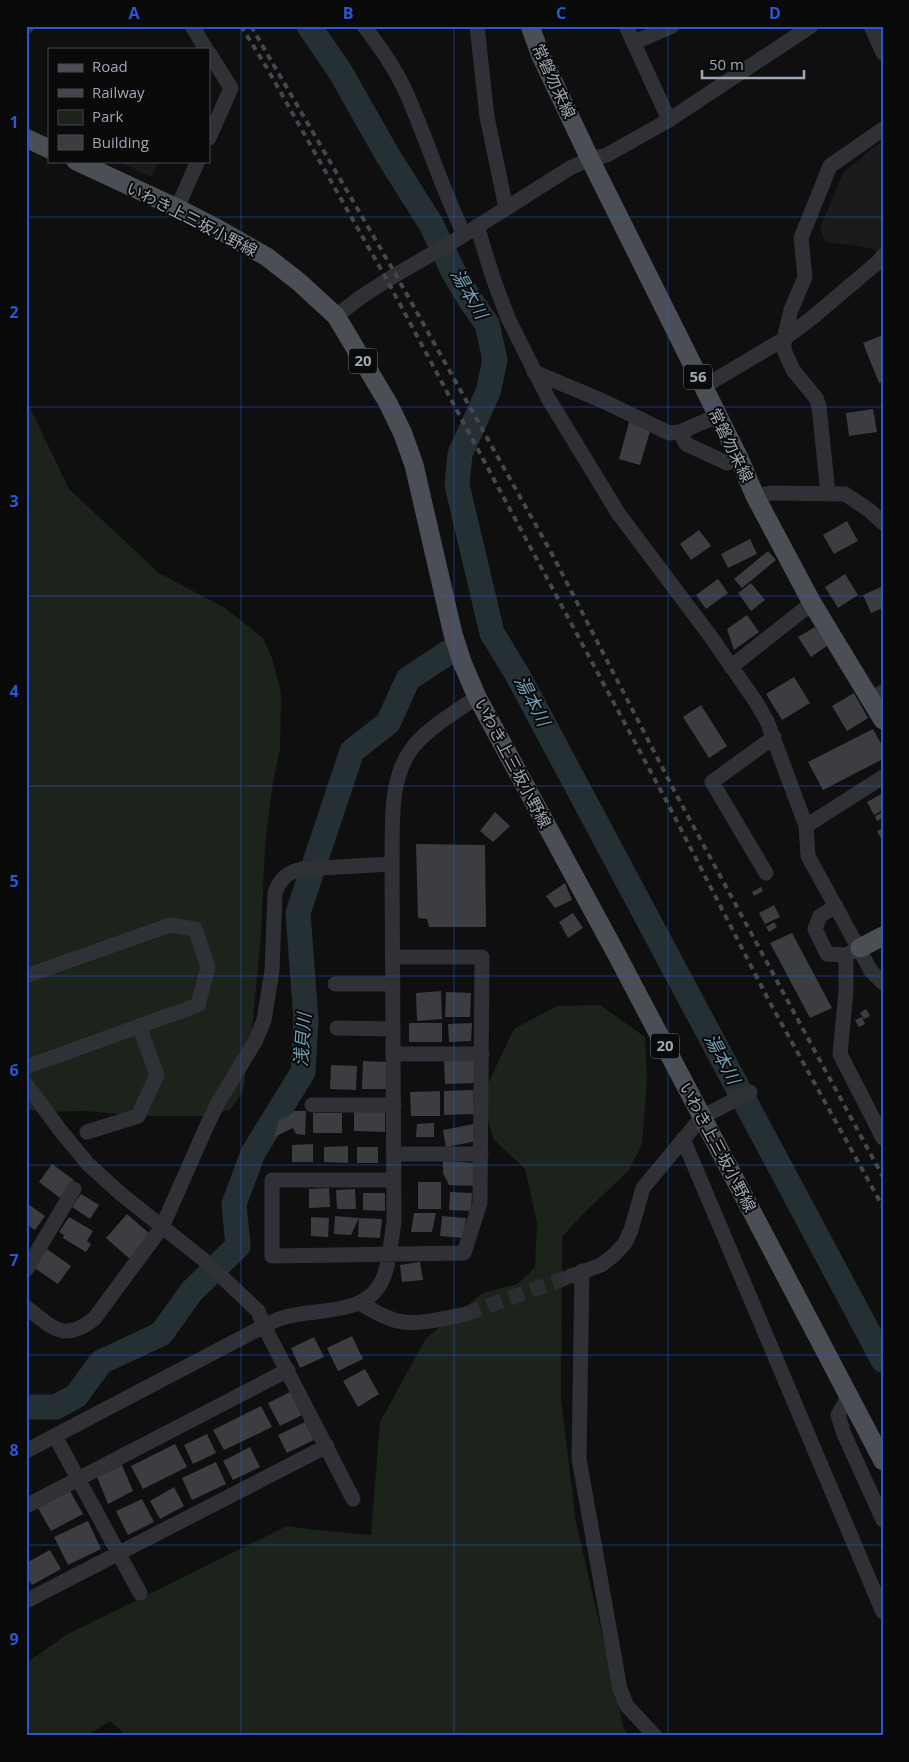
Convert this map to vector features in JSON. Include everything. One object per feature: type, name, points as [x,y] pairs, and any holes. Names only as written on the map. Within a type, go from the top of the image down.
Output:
[{"type":"main road","name":"常磐勿来線","points":[[530,26],[541,56],[590,159],[703,386],[716,416],[739,458],[755,496],[812,603],[877,695],[883,720]]},
{"type":"main road","points":[[26,138],[48,149]]},
{"type":"main road","name":"いわき上三坂小野線","points":[[78,162],[177,208],[266,257],[299,282],[336,316],[388,404],[403,434],[414,465],[454,634],[462,662],[477,697],[617,955],[883,1461]]},
{"type":"main road","points":[[853,951],[883,936]]},
{"type":"street","points":[[192,26],[205,48]]},
{"type":"street","points":[[364,26],[386,55],[403,87],[461,236]]},
{"type":"street","points":[[477,26],[487,117],[506,208]]},
{"type":"street","points":[[626,26],[669,120]]},
{"type":"street","points":[[634,42],[672,26]]},
{"type":"street","points":[[336,316],[387,280],[570,168],[590,159],[607,155],[669,120],[792,31],[811,26]]},
{"type":"street","points":[[871,26],[883,53]]},
{"type":"street","points":[[210,55],[231,88],[214,112],[210,133]]},
{"type":"street","points":[[828,494],[819,406],[816,398],[793,370],[784,350],[784,339],[791,310],[805,277],[801,238],[830,166],[883,129]]},
{"type":"street","points":[[177,208],[198,162]]},
{"type":"street","points":[[478,226],[493,278],[508,318],[534,372],[618,513],[710,637],[756,702],[767,721],[806,826],[808,856],[836,906],[853,951],[883,983]]},
{"type":"street","points":[[703,386],[784,339],[881,261]]},
{"type":"street","points":[[534,372],[603,401],[669,433],[680,432],[716,416]]},
{"type":"street","points":[[680,432],[686,444],[727,463],[739,458]]},
{"type":"street","points":[[755,496],[772,493],[845,494],[869,510],[883,523]]},
{"type":"street","points":[[731,668],[812,603]]},
{"type":"street","points":[[26,1450],[282,1318],[338,1310],[359,1303],[374,1292],[383,1278],[394,1222],[392,864],[393,812],[396,787],[402,766],[412,748],[425,734],[477,697]]},
{"type":"street","points":[[766,873],[712,782],[774,737]]},
{"type":"street","points":[[806,826],[883,777]]},
{"type":"street","points":[[26,1307],[55,1329],[75,1331],[83,1328],[94,1319],[162,1227],[209,1121],[256,1040],[264,1020],[272,971],[275,893],[279,882],[285,876],[302,869],[392,864]]},
{"type":"street","points":[[836,906],[820,916],[815,928],[827,954],[853,951]]},
{"type":"street","points":[[26,976],[170,925],[195,929],[208,967],[198,1005],[26,1067]]},
{"type":"street","points":[[853,951],[846,991],[840,1054],[883,1138]]},
{"type":"street","points":[[393,957],[482,956],[480,1203],[464,1252],[272,1256],[272,1180],[394,1180]]},
{"type":"street","points":[[334,984],[393,984]]},
{"type":"street","points":[[846,991],[856,1014]]},
{"type":"street","points":[[87,1132],[138,1116],[157,1075],[139,1026]]},
{"type":"street","points":[[337,1028],[393,1029]]},
{"type":"street","points":[[394,1054],[482,1054]]},
{"type":"street","points":[[26,1084],[88,1164],[121,1194],[204,1260],[258,1311],[353,1499]]},
{"type":"street","points":[[655,1736],[627,1706],[620,1689],[579,1459],[577,1273],[601,1265],[625,1243],[631,1230],[643,1188],[702,1117],[750,1092]]},
{"type":"street","points":[[312,1105],[394,1105]]},
{"type":"street","points":[[683,1139],[883,1612]]},
{"type":"street","points":[[394,1154],[481,1154]]},
{"type":"street","points":[[26,1270],[74,1189]]},
{"type":"street","points":[[359,1303],[386,1317],[402,1322],[419,1322],[466,1314]]},
{"type":"street","points":[[26,1506],[288,1370]]},
{"type":"street","points":[[849,1396],[838,1415],[844,1434],[883,1520]]},
{"type":"street","points":[[56,1436],[140,1593]]},
{"type":"street","points":[[26,1601],[326,1446]]},
{"type":"shaded area","points":[[883,140],[883,254],[873,249],[825,242],[820,227],[844,172]]},
{"type":"shaded area","points":[[119,162],[158,162],[151,177]]},
{"type":"green space","points":[[26,396],[69,489],[159,573],[225,608],[263,638],[272,658],[281,692],[280,749],[273,782],[265,846],[261,936],[251,1039],[243,1091],[230,1110],[207,1116],[144,1116],[85,1111],[40,1112],[26,1109]]},
{"type":"green space","points":[[600,1005],[645,1037],[647,1081],[642,1144],[629,1170],[562,1237],[561,1400],[576,1522],[624,1729],[630,1736],[127,1736],[110,1721],[86,1736],[26,1736],[26,1663],[66,1635],[287,1526],[371,1535],[380,1422],[426,1338],[483,1293],[517,1284],[535,1268],[537,1222],[525,1169],[494,1140],[481,1098],[514,1029],[557,1006]]},
{"type":"building","points":[[883,335],[883,382],[879,383],[863,343]]},
{"type":"building","points":[[873,409],[877,432],[849,436],[846,413]]},
{"type":"building","points":[[629,422],[651,428],[640,465],[619,459]]},
{"type":"building","points":[[847,521],[858,541],[834,554],[823,535]]},
{"type":"building","points":[[699,530],[711,546],[691,560],[680,544]]},
{"type":"building","points":[[750,539],[757,554],[728,568],[721,554]]},
{"type":"building","points":[[768,551],[776,560],[742,588],[734,579]]},
{"type":"building","points":[[845,574],[858,595],[838,608],[825,587]]},
{"type":"building","points":[[718,579],[728,593],[706,609],[696,595]]},
{"type":"building","points":[[751,583],[765,600],[751,611],[738,593]]},
{"type":"building","points":[[883,586],[883,608],[871,613],[863,595]]},
{"type":"building","points":[[747,615],[759,632],[734,650],[727,629]]},
{"type":"building","points":[[815,627],[827,646],[811,657],[798,637]]},
{"type":"building","points":[[794,677],[810,703],[782,720],[766,694]]},
{"type":"building","points":[[854,693],[868,718],[847,731],[832,706]]},
{"type":"building","points":[[701,705],[727,746],[709,758],[683,717]]},
{"type":"building","points":[[873,729],[883,747],[883,759],[823,790],[808,762]]},
{"type":"building","points":[[883,793],[883,810],[874,815],[867,802]]},
{"type":"building","points":[[495,812],[510,826],[493,842],[480,831]]},
{"type":"building","points":[[883,812],[883,818],[877,821],[875,816]]},
{"type":"building","points":[[883,828],[883,842],[877,831]]},
{"type":"building","points":[[416,844],[485,845],[486,927],[429,927],[427,919],[418,918]]},
{"type":"building","points":[[565,883],[572,900],[555,908],[546,896]]},
{"type":"building","points":[[761,887],[763,891],[754,896],[752,892]]},
{"type":"building","points":[[774,905],[780,917],[765,924],[759,913]]},
{"type":"building","points":[[573,913],[583,928],[568,938],[559,922]]},
{"type":"building","points":[[774,922],[777,927],[769,932],[766,927]]},
{"type":"building","points":[[792,933],[832,1008],[810,1018],[770,943]]},
{"type":"building","points":[[441,991],[442,1019],[417,1021],[416,993]]},
{"type":"building","points":[[446,992],[471,993],[470,1017],[445,1017]]},
{"type":"building","points":[[866,1009],[870,1016],[864,1019],[860,1013]]},
{"type":"building","points":[[862,1017],[865,1024],[859,1027],[855,1020]]},
{"type":"building","points":[[409,1023],[442,1023],[442,1042],[409,1042]]},
{"type":"building","points":[[472,1023],[471,1041],[449,1042],[448,1024]]},
{"type":"building","points":[[474,1059],[475,1083],[445,1084],[444,1060]]},
{"type":"building","points":[[363,1061],[387,1062],[387,1089],[362,1089]]},
{"type":"building","points":[[331,1065],[357,1066],[356,1090],[330,1089]]},
{"type":"building","points":[[473,1090],[474,1114],[444,1115],[444,1091]]},
{"type":"building","points":[[440,1091],[440,1116],[411,1116],[410,1092]]},
{"type":"building","points":[[294,1111],[306,1111],[305,1135],[296,1134],[293,1128],[274,1137],[279,1120],[289,1116]]},
{"type":"building","points":[[354,1111],[385,1112],[385,1132],[354,1131]]},
{"type":"building","points":[[313,1113],[342,1113],[342,1133],[313,1133]]},
{"type":"building","points":[[434,1123],[434,1137],[416,1137],[417,1124]]},
{"type":"building","points":[[474,1124],[477,1141],[446,1147],[443,1130]]},
{"type":"building","points":[[313,1144],[313,1162],[292,1162],[292,1145]]},
{"type":"building","points":[[348,1146],[348,1163],[324,1162],[324,1147]]},
{"type":"building","points":[[357,1147],[378,1147],[378,1163],[357,1163]]},
{"type":"building","points":[[443,1161],[476,1163],[476,1186],[449,1185],[443,1173]]},
{"type":"building","points":[[52,1164],[74,1180],[60,1198],[39,1182]]},
{"type":"building","points":[[418,1182],[441,1182],[441,1209],[418,1209]]},
{"type":"building","points":[[329,1188],[330,1207],[309,1208],[309,1189]]},
{"type":"building","points":[[355,1189],[356,1209],[337,1209],[336,1190]]},
{"type":"building","points":[[450,1192],[472,1193],[471,1211],[449,1210]]},
{"type":"building","points":[[363,1193],[385,1193],[385,1211],[363,1210]]},
{"type":"building","points":[[81,1194],[99,1205],[90,1219],[72,1207]]},
{"type":"building","points":[[28,1204],[45,1216],[35,1230],[26,1224],[26,1207]]},
{"type":"building","points":[[414,1213],[436,1213],[432,1232],[411,1232]]},
{"type":"building","points":[[127,1214],[151,1235],[130,1259],[106,1238]]},
{"type":"building","points":[[335,1216],[359,1218],[351,1235],[334,1234]]},
{"type":"building","points":[[442,1216],[466,1218],[464,1238],[440,1236]]},
{"type":"building","points":[[69,1217],[93,1231],[87,1241],[91,1244],[86,1252],[63,1238],[64,1235],[59,1232]]},
{"type":"building","points":[[311,1217],[329,1218],[328,1237],[311,1236]]},
{"type":"building","points":[[359,1218],[382,1219],[380,1238],[358,1237]]},
{"type":"building","points":[[47,1249],[71,1266],[58,1284],[33,1267]]},
{"type":"building","points":[[420,1262],[423,1280],[402,1282],[400,1265]]},
{"type":"building","points":[[352,1336],[363,1359],[338,1371],[327,1348]]},
{"type":"building","points":[[314,1337],[324,1357],[300,1368],[291,1348]]},
{"type":"building","points":[[365,1369],[379,1394],[358,1407],[343,1381]]},
{"type":"building","points":[[290,1392],[302,1415],[280,1426],[268,1403]]},
{"type":"building","points":[[261,1406],[272,1427],[224,1450],[213,1430]]},
{"type":"building","points":[[305,1422],[314,1440],[287,1453],[278,1435]]},
{"type":"building","points":[[207,1434],[216,1453],[193,1464],[184,1445]]},
{"type":"building","points":[[175,1444],[187,1467],[143,1489],[131,1466]]},
{"type":"building","points":[[250,1447],[260,1467],[233,1480],[223,1461]]},
{"type":"building","points":[[216,1462],[226,1484],[192,1500],[182,1478]]},
{"type":"building","points":[[122,1465],[133,1491],[108,1504],[97,1477]]},
{"type":"building","points":[[174,1487],[184,1506],[160,1519],[150,1501]]},
{"type":"building","points":[[70,1491],[83,1514],[51,1531],[38,1508]]},
{"type":"building","points":[[142,1499],[154,1522],[128,1535],[116,1511]]},
{"type":"building","points":[[88,1521],[101,1549],[68,1565],[54,1537]]},
{"type":"building","points":[[50,1550],[61,1569],[32,1585],[26,1576],[26,1563]]},
{"type":"waterway","name":"湯本川","points":[[309,26],[341,73],[388,156],[431,224],[453,271],[487,324],[495,360],[488,392],[460,454],[457,485],[492,633],[517,674],[883,1360]]},
{"type":"waterway","name":"浅貝川","points":[[26,1407],[56,1407],[76,1396],[101,1362],[161,1334],[192,1291],[238,1246],[234,1204],[253,1153],[303,1072],[306,1020],[298,913],[352,751],[388,723],[408,679],[449,652]]},
{"type":"tunnel","points":[[466,1314],[571,1276]]},
{"type":"railway","points":[[241,26],[264,63],[387,280],[667,802],[768,999],[883,1207]]},
{"type":"railway","points":[[251,26],[396,275],[552,554],[677,796],[883,1177]]}]
